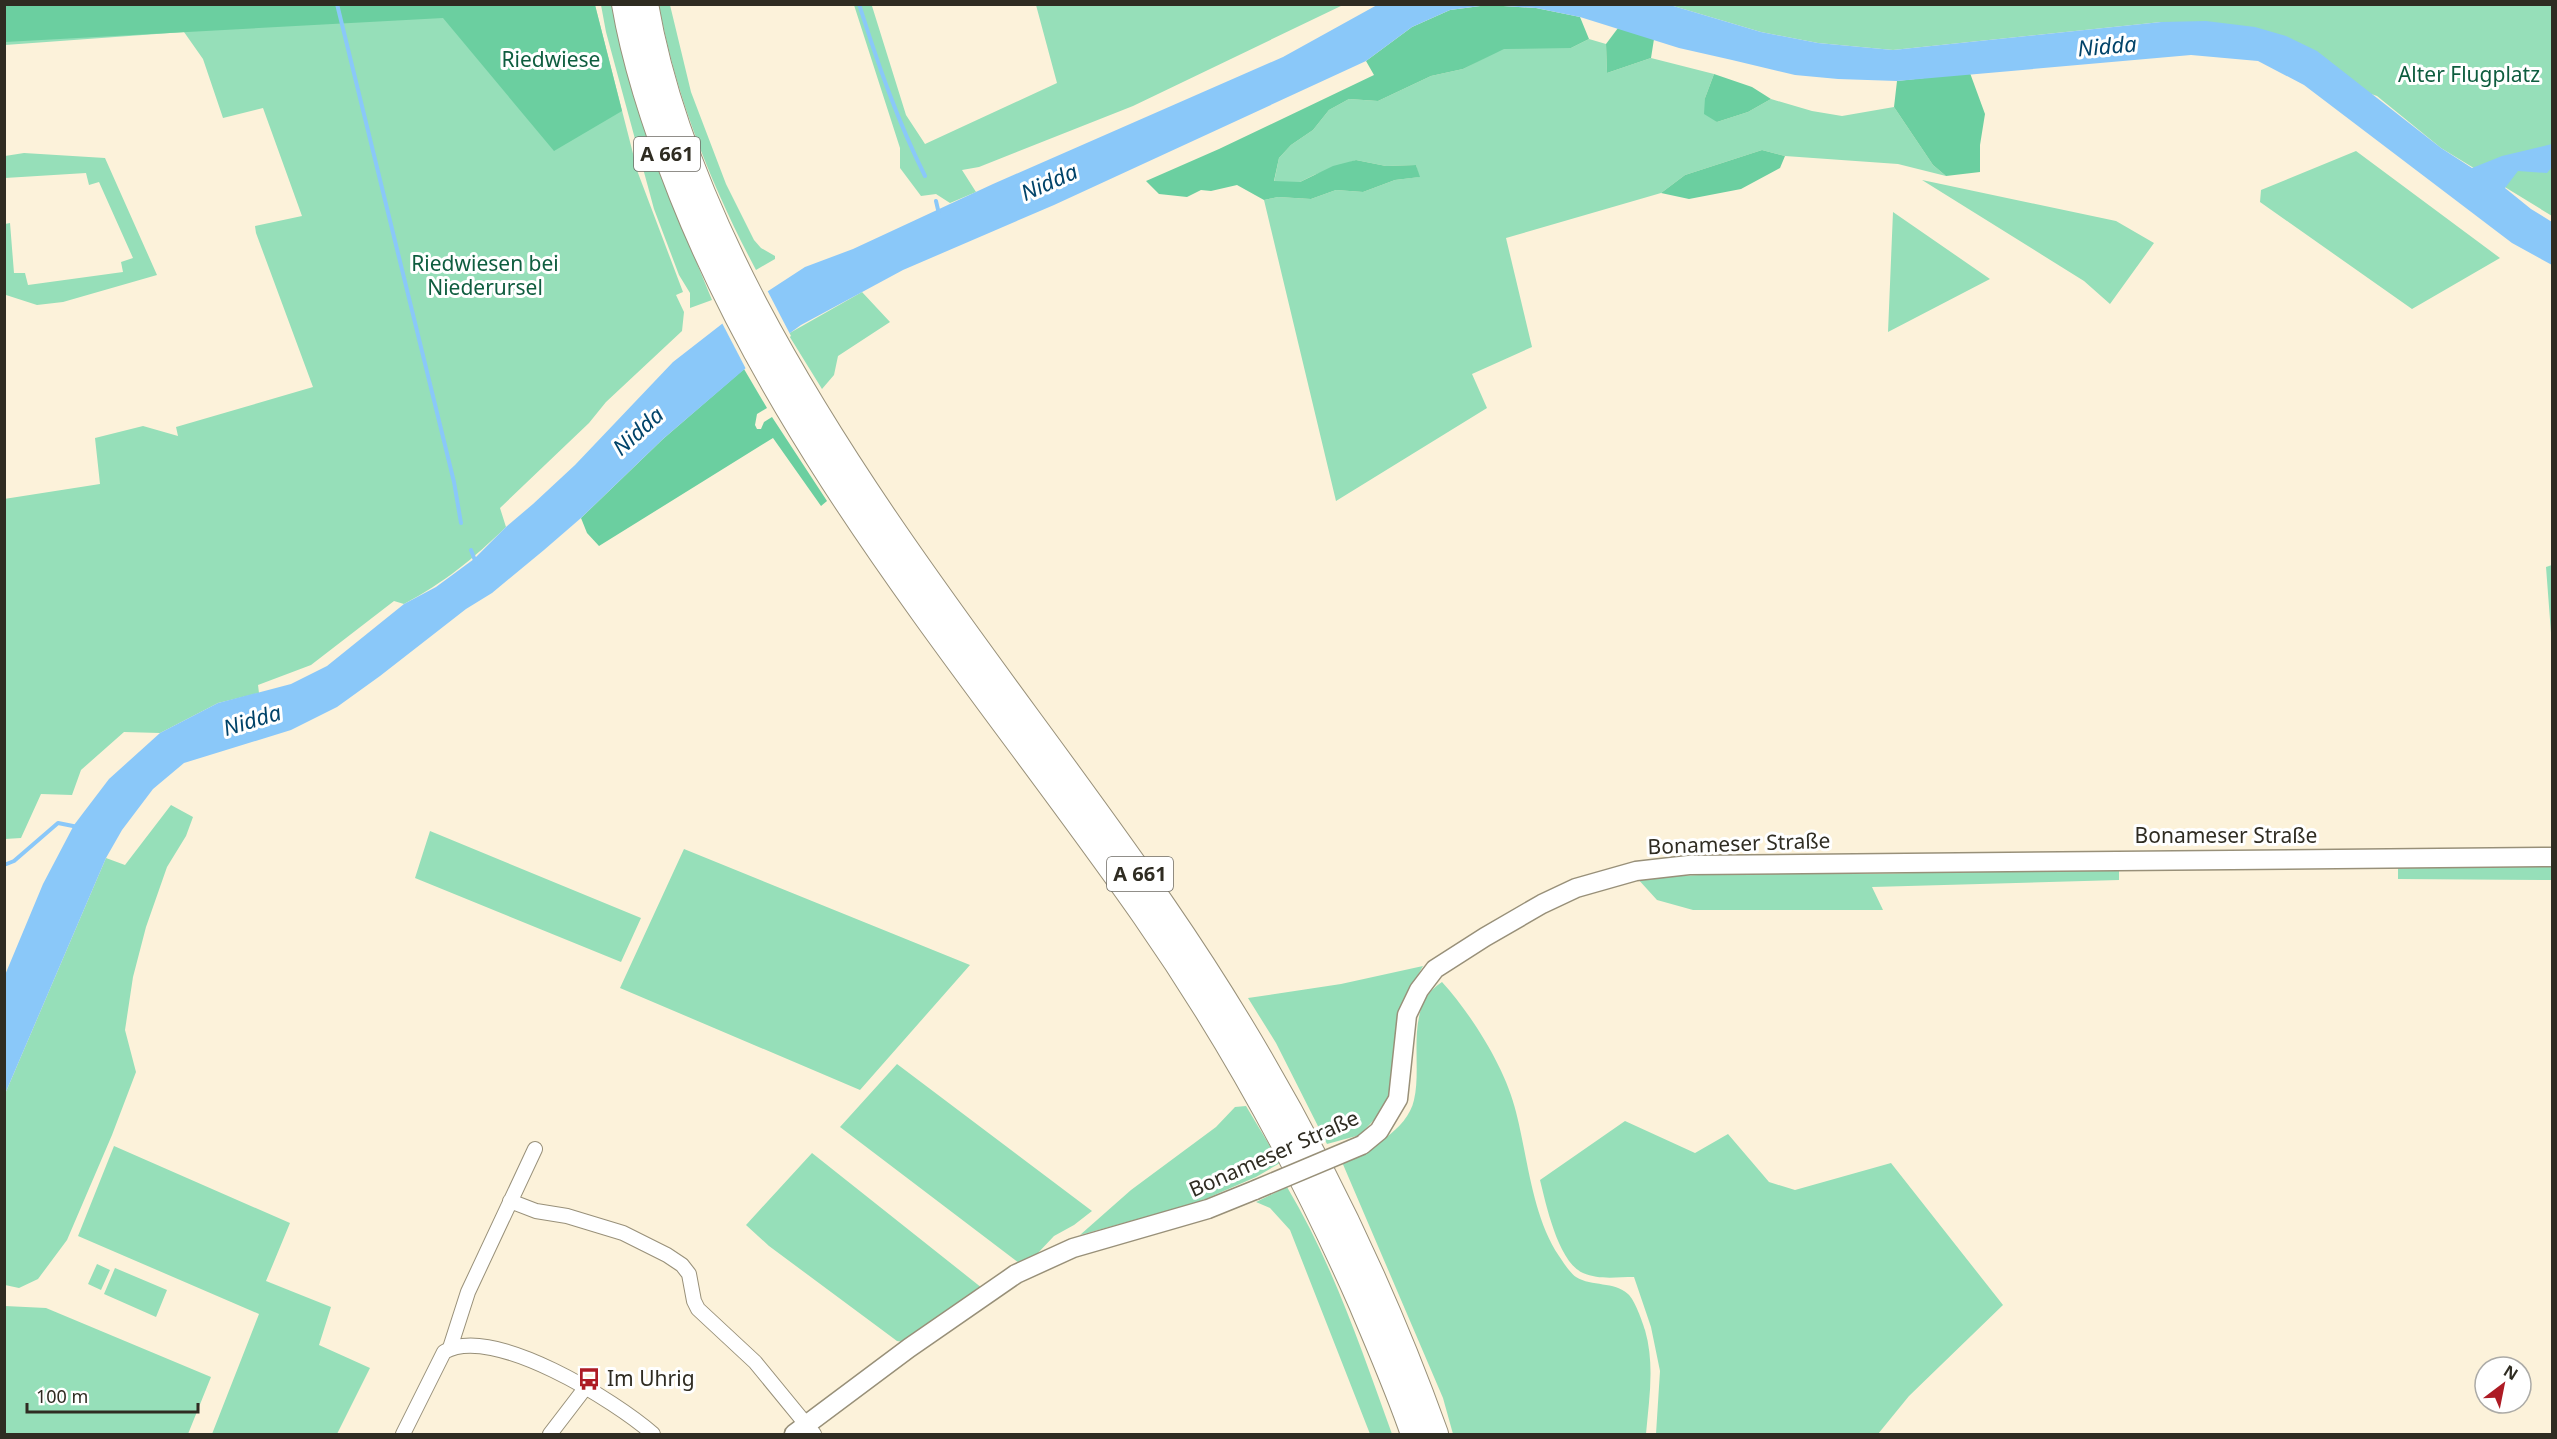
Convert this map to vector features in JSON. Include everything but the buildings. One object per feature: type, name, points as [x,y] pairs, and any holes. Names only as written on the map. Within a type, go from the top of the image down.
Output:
[{"type":"highway","name":"A 661","points":[[625,4],[645,90],[660,137],[693,221],[736,291],[835,481],[889,562],[1148,920],[1245,1071],[1328,1231],[1374,1332],[1414,1434]]},
{"type":"highway","name":"A 661","points":[[645,4],[664,84],[681,137],[717,229],[736,291]]},
{"type":"highway","name":"A 661","points":[[771,356],[822,423],[908,555],[1150,888],[1198,958],[1258,1054],[1303,1134],[1338,1204],[1391,1323],[1435,1434]]},
{"type":"street","name":"Bonameser Straße","points":[[804,1432],[985,1294],[1034,1265],[1092,1242],[1208,1209],[1362,1145],[1379,1131],[1398,1099],[1405,1023],[1412,1003],[1428,976],[1462,951],[1542,904],[1576,888],[1618,874],[1689,865],[2553,857]]},
{"type":"street","points":[[450,1348],[468,1292],[535,1149]]},
{"type":"street","points":[[510,1201],[536,1212],[567,1216],[623,1233],[682,1265],[689,1274],[693,1301],[698,1309],[755,1362],[804,1432]]},
{"type":"street","points":[[403,1434],[444,1352],[450,1348],[465,1347],[501,1351],[543,1365],[586,1387],[653,1434]]},
{"type":"street","points":[[550,1434],[586,1387]]},
{"type":"green space","name":"Riedwiese","points":[[5,4],[595,5],[622,111],[554,151],[443,18],[5,42]]},
{"type":"green space","name":"Riedwiesen bei Niederursel","points":[[5,5],[595,5],[638,173],[683,292],[676,295],[684,312],[682,331],[606,402],[589,423],[500,508],[506,527],[458,569],[404,604],[394,601],[311,665],[258,685],[259,693],[218,703],[160,733],[124,732],[81,770],[72,795],[41,794],[21,838],[5,839],[4,499],[100,484],[95,438],[143,426],[178,436],[176,427],[313,387],[256,233],[255,226],[302,216],[263,108],[223,118],[203,59],[184,32],[5,45]]},
{"type":"green space","points":[[601,5],[612,5],[633,95],[655,161],[712,300],[690,308],[690,293],[679,275],[654,209],[606,32]]},
{"type":"green space","points":[[659,5],[670,5],[691,92],[726,184],[754,240],[761,248],[775,256],[775,259],[756,270],[725,207],[697,141],[675,74]]},
{"type":"green space","points":[[854,5],[874,5],[872,6],[906,115],[925,144],[1057,83],[1036,5],[1343,5],[1133,106],[979,167],[962,170],[976,192],[950,203],[936,194],[921,196],[900,168],[900,148]]},
{"type":"green space","points":[[1488,5],[1536,8],[1580,17],[1589,39],[1571,48],[1504,49],[1463,69],[1431,76],[1378,101],[1349,99],[1329,110],[1313,130],[1291,145],[1279,158],[1274,181],[1300,182],[1333,166],[1356,160],[1386,166],[1416,165],[1420,177],[1395,180],[1363,192],[1336,190],[1311,199],[1278,197],[1264,200],[1237,185],[1211,191],[1201,190],[1187,197],[1159,194],[1146,181],[1374,75],[1366,61],[1412,27],[1450,10]]},
{"type":"green space","name":"Alter Flugplatz","points":[[1670,5],[2552,5],[2552,216],[2441,148],[2377,96],[2161,22],[1893,50],[1818,43],[1761,32]]},
{"type":"green space","points":[[1618,28],[1654,39],[1651,58],[1607,73],[1606,44]]},
{"type":"green space","points":[[1589,39],[1606,44],[1607,73],[1651,58],[1714,74],[1705,98],[1717,122],[1748,112],[1771,99],[1812,111],[1842,116],[1894,107],[1933,165],[1946,176],[1898,164],[1785,156],[1762,150],[1685,175],[1661,193],[1506,238],[1532,347],[1472,374],[1487,408],[1336,501],[1264,200],[1278,197],[1311,199],[1336,190],[1363,192],[1395,180],[1419,177],[1416,165],[1386,166],[1356,160],[1300,182],[1274,182],[1279,158],[1291,145],[1313,130],[1329,110],[1349,99],[1378,101],[1431,76],[1463,69],[1504,48],[1571,48]]},
{"type":"green space","points":[[1970,73],[1985,114],[1980,145],[1980,172],[1946,176],[1933,165],[1894,107],[1897,81]]},
{"type":"green space","points":[[1714,74],[1752,87],[1771,99],[1748,112],[1717,122],[1704,114],[1705,98]]},
{"type":"green space","points":[[1762,150],[1785,156],[1780,168],[1741,189],[1689,199],[1661,193],[1685,175]]},
{"type":"green space","points":[[2356,151],[2500,258],[2412,309],[2260,202],[2261,190]]},
{"type":"green space","points":[[24,153],[105,158],[157,275],[63,302],[37,305],[6,295],[5,224],[10,223],[14,273],[25,273],[28,285],[123,272],[121,262],[133,258],[99,182],[89,185],[86,173],[5,178],[5,156]]},
{"type":"green space","points":[[1922,180],[2116,221],[2154,243],[2110,304],[2084,281]]},
{"type":"green space","points":[[1893,212],[1990,279],[1888,332]]},
{"type":"green space","points":[[862,292],[890,322],[838,356],[834,375],[822,389],[788,334]]},
{"type":"green space","points":[[744,369],[767,408],[757,414],[755,425],[757,429],[761,429],[764,422],[772,417],[827,501],[821,506],[773,438],[599,546],[587,533],[581,518],[663,439]]},
{"type":"green space","points":[[2552,565],[2552,646],[2546,567]]},
{"type":"green space","points":[[171,805],[193,817],[186,836],[167,867],[146,927],[133,977],[125,1030],[136,1072],[67,1240],[38,1279],[19,1288],[5,1285],[5,1094],[106,858],[125,865]]},
{"type":"green space","points":[[430,831],[641,918],[621,962],[415,878]]},
{"type":"green space","points":[[684,849],[970,965],[860,1090],[620,988]]},
{"type":"green space","points":[[2398,864],[2552,865],[2552,880],[2398,879]]},
{"type":"green space","points":[[2119,869],[2119,880],[1872,887],[1883,910],[1693,910],[1657,900],[1637,878],[1761,872],[1863,874]]},
{"type":"green space","points":[[1423,966],[1402,1003],[1391,1092],[1383,1110],[1360,1135],[1327,1144],[1276,1043],[1248,998],[1341,984]]},
{"type":"green space","points":[[1442,982],[1465,1010],[1487,1043],[1504,1078],[1516,1112],[1537,1205],[1550,1240],[1559,1256],[1576,1277],[1616,1287],[1628,1294],[1636,1306],[1645,1330],[1650,1356],[1646,1434],[1453,1434],[1443,1398],[1342,1162],[1386,1138],[1404,1121],[1410,1111],[1416,1085],[1418,1020],[1422,1005],[1430,992]]},
{"type":"green space","points":[[897,1064],[1092,1211],[1074,1225],[1054,1236],[1037,1254],[1019,1263],[840,1127]]},
{"type":"green space","points":[[1246,1106],[1280,1163],[1256,1177],[1196,1203],[1080,1235],[1131,1190],[1216,1127],[1235,1107]]},
{"type":"green space","points":[[1625,1121],[1695,1153],[1728,1134],[1769,1182],[1795,1190],[1891,1163],[2003,1305],[1909,1396],[1878,1434],[1656,1434],[1660,1371],[1651,1327],[1634,1277],[1595,1277],[1574,1267],[1554,1231],[1540,1180]]},
{"type":"green space","points":[[114,1146],[290,1223],[266,1281],[331,1307],[319,1345],[370,1368],[337,1434],[212,1434],[259,1314],[78,1236]]},
{"type":"green space","points":[[812,1153],[982,1288],[909,1343],[897,1341],[769,1246],[746,1225]]},
{"type":"green space","points":[[1287,1187],[1333,1277],[1392,1434],[1370,1434],[1290,1230],[1270,1208],[1256,1202]]},
{"type":"green space","points":[[97,1264],[110,1270],[101,1290],[88,1284]]},
{"type":"green space","points":[[115,1268],[167,1290],[156,1317],[104,1294]]},
{"type":"green space","points":[[5,1306],[46,1308],[211,1377],[188,1434],[5,1434]]},
{"type":"water","name":"Nidda","points":[[1377,5],[1488,5],[1450,10],[1412,27],[1366,61],[1054,205],[903,270],[801,325],[768,349],[663,439],[581,518],[492,593],[466,609],[337,707],[291,730],[184,763],[153,789],[122,830],[106,858],[5,1094],[5,975],[43,884],[74,825],[109,779],[160,733],[218,703],[291,684],[327,666],[404,604],[436,587],[474,559],[575,465],[673,362],[745,306],[805,267],[853,249],[993,184],[1283,57]]},
{"type":"water","name":"Nidda","points":[[1488,5],[1670,5],[1761,32],[1818,43],[1893,50],[2161,22],[2206,21],[2255,27],[2286,36],[2317,51],[2441,148],[2472,168],[2502,156],[2552,144],[2552,167],[2547,173],[2518,171],[2505,188],[2552,222],[2552,265],[2512,243],[2304,85],[2258,61],[2191,55],[1897,81],[1838,79],[1795,75],[1679,48],[1580,17],[1536,8]]},
{"type":"pier","points":[[766,288],[791,336],[747,371],[721,321]]},
{"type":"waterway","points":[[337,4],[454,482],[461,523]]},
{"type":"waterway","points":[[859,4],[889,91],[925,176]]},
{"type":"waterway","points":[[936,201],[939,214]]},
{"type":"waterway","points":[[471,550],[476,563]]},
{"type":"waterway","points":[[4,865],[14,861],[58,823],[78,827]]},
{"type":"place","name":"Im Uhrig","points":[[589,1379]]}]
